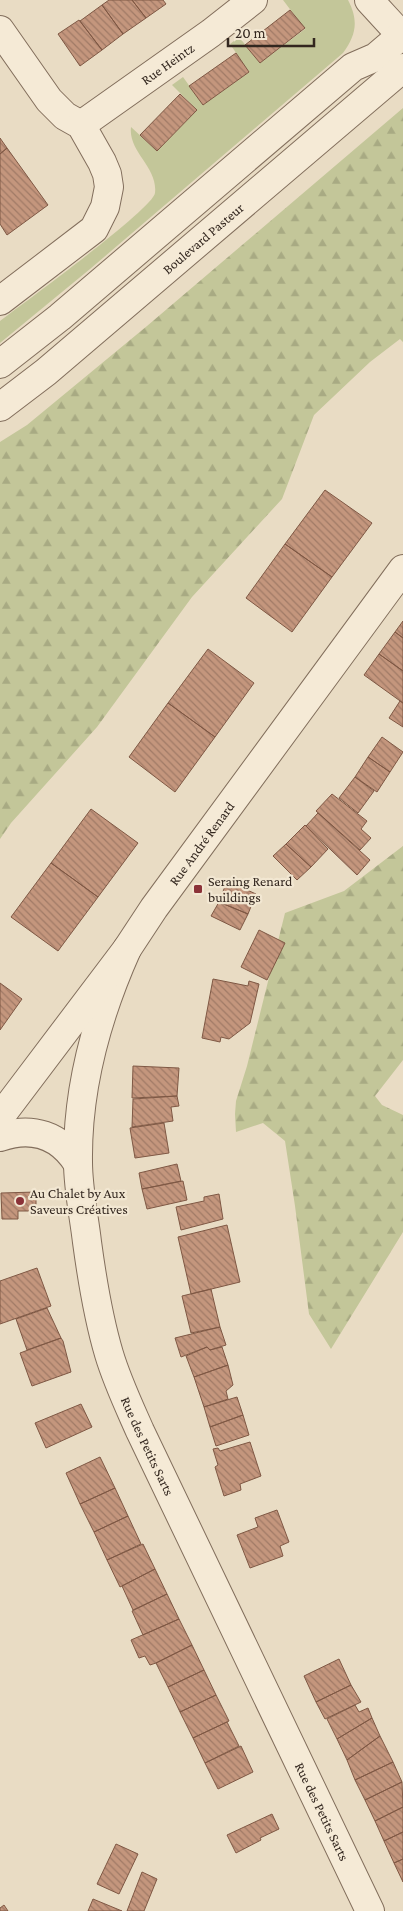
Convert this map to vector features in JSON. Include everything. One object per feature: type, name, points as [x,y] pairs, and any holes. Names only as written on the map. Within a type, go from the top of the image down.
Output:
[{"type":"street","name":"Rue Heintz","points":[[81,125],[211,33],[253,0]]},
{"type":"street","points":[[0,364],[60,317],[353,67],[376,57],[402,35],[369,0]]},
{"type":"street","points":[[0,30],[49,100],[65,116],[81,125],[107,174],[109,187],[105,207],[94,229],[0,301]]},
{"type":"street","name":"Boulevard Pasteur","points":[[0,407],[46,372],[403,68]]},
{"type":"street","name":"Rue André Renard","points":[[0,1117],[127,949],[154,908],[403,569]]},
{"type":"street","name":"Rue des Petits Sarts","points":[[127,949],[113,980],[99,1021],[86,1074],[78,1164],[92,1276],[109,1353],[122,1392],[370,1911]]},
{"type":"street","points":[[0,1137],[17,1133],[44,1136],[58,1142],[70,1151],[78,1164]]},
{"type":"green space","points":[[283,0],[348,0],[355,21],[351,40],[343,53],[90,269],[0,343],[0,321],[58,278],[133,218],[155,193],[152,175],[134,144],[131,136],[131,127],[157,151],[197,110],[172,85],[183,77],[203,105],[249,72],[230,44],[239,37],[260,63],[305,29]]},
{"type":"green space","points":[[403,108],[403,342],[400,339],[370,362],[314,415],[282,499],[192,597],[97,727],[11,823],[0,839],[0,442],[27,425],[147,326]]},
{"type":"green space","points":[[403,846],[403,1060],[375,1096],[382,1105],[403,1115],[403,1232],[331,1349],[309,1314],[285,1141],[263,1123],[236,1132],[236,1101],[247,1066],[285,913],[344,891]]},
{"type":"building","points":[[109,0],[132,0],[146,18],[123,34],[102,5]]},
{"type":"building","points":[[132,0],[163,0],[166,4],[146,18]]},
{"type":"building","points":[[102,5],[123,34],[102,50],[80,21]]},
{"type":"building","points":[[290,10],[305,28],[260,63],[245,45]]},
{"type":"building","points":[[79,20],[102,50],[80,66],[58,34]]},
{"type":"building","points":[[236,53],[249,72],[203,105],[189,86]]},
{"type":"building","points":[[180,94],[197,110],[157,151],[140,135]]},
{"type":"building","points":[[0,138],[7,148],[0,154]]},
{"type":"building","points":[[7,148],[48,205],[7,235],[0,224],[0,154]]},
{"type":"building","points":[[325,490],[372,523],[332,577],[285,544]]},
{"type":"building","points":[[285,544],[332,577],[292,632],[246,598]]},
{"type":"building","points":[[403,621],[403,638],[395,632]]},
{"type":"building","points":[[395,632],[403,638],[403,671],[379,654]]},
{"type":"building","points":[[208,649],[254,683],[215,737],[168,703]]},
{"type":"building","points":[[379,654],[403,671],[403,703],[364,675]]},
{"type":"building","points":[[400,701],[403,703],[403,727],[389,718]]},
{"type":"building","points":[[168,703],[215,737],[175,792],[129,757]]},
{"type":"building","points":[[382,737],[403,752],[390,772],[368,757]]},
{"type":"building","points":[[368,757],[390,772],[377,792],[355,777]]},
{"type":"building","points":[[355,777],[374,791],[358,813],[339,798]]},
{"type":"building","points":[[332,794],[367,821],[361,829],[371,838],[360,850],[316,811]]},
{"type":"building","points":[[91,809],[138,843],[98,897],[51,863]]},
{"type":"building","points":[[318,813],[370,860],[357,875],[306,826]]},
{"type":"building","points":[[305,825],[328,849],[311,867],[286,844]]},
{"type":"building","points":[[286,844],[311,867],[297,880],[273,856]]},
{"type":"building","points":[[51,863],[98,897],[58,951],[11,917]]},
{"type":"building","points":[[227,881],[256,894],[248,914],[219,902]]},
{"type":"building","points":[[219,902],[248,914],[240,930],[211,916]]},
{"type":"building","points":[[259,930],[285,943],[267,980],[241,967]]},
{"type":"building","points":[[213,979],[248,986],[249,981],[259,984],[250,1023],[229,1039],[221,1037],[220,1042],[202,1038]]},
{"type":"building","points":[[0,983],[22,999],[0,1030]]},
{"type":"building","points":[[133,1066],[179,1068],[177,1096],[132,1098]]},
{"type":"building","points":[[177,1096],[179,1106],[171,1107],[173,1121],[132,1127],[133,1099]]},
{"type":"building","points":[[164,1123],[169,1153],[135,1158],[130,1128]]},
{"type":"building","points":[[177,1164],[181,1181],[142,1189],[139,1173]]},
{"type":"building","points":[[183,1181],[187,1200],[147,1209],[142,1189]]},
{"type":"building","points":[[36,1192],[36,1211],[18,1211],[18,1219],[2,1219],[1,1193]]},
{"type":"building","points":[[219,1194],[223,1219],[181,1230],[176,1207],[204,1201],[204,1197]]},
{"type":"building","points":[[227,1225],[240,1282],[191,1294],[178,1237]]},
{"type":"building","points":[[37,1268],[51,1306],[0,1324],[0,1281]]},
{"type":"building","points":[[211,1289],[220,1327],[191,1333],[182,1296]]},
{"type":"building","points":[[47,1308],[61,1338],[27,1350],[16,1319]]},
{"type":"building","points":[[220,1327],[226,1345],[210,1350],[207,1347],[181,1357],[175,1338]]},
{"type":"building","points":[[61,1338],[71,1372],[32,1386],[20,1353]]},
{"type":"building","points":[[207,1347],[210,1350],[222,1347],[228,1365],[194,1377],[186,1356]]},
{"type":"building","points":[[228,1365],[233,1385],[226,1391],[228,1399],[204,1407],[194,1377]]},
{"type":"building","points":[[237,1397],[243,1415],[210,1427],[204,1407]]},
{"type":"building","points":[[81,1404],[92,1427],[46,1448],[35,1423]]},
{"type":"building","points":[[243,1415],[249,1435],[216,1446],[210,1427]]},
{"type":"building","points":[[250,1442],[261,1476],[240,1484],[241,1490],[224,1496],[215,1467],[218,1465],[213,1449],[218,1448],[220,1451]]},
{"type":"building","points":[[100,1457],[115,1488],[80,1504],[66,1473]]},
{"type":"building","points":[[115,1488],[128,1516],[94,1532],[80,1504]]},
{"type":"building","points":[[277,1510],[289,1542],[280,1546],[283,1556],[250,1568],[237,1535],[258,1527],[255,1518]]},
{"type":"building","points":[[128,1516],[141,1544],[107,1560],[94,1532]]},
{"type":"building","points":[[143,1544],[155,1569],[120,1587],[107,1560]]},
{"type":"building","points":[[155,1569],[167,1594],[133,1610],[122,1586]]},
{"type":"building","points":[[167,1594],[179,1619],[143,1635],[132,1611]]},
{"type":"building","points":[[179,1619],[192,1645],[150,1665],[145,1656],[139,1658],[131,1640]]},
{"type":"building","points":[[192,1645],[204,1670],[168,1687],[156,1663]]},
{"type":"building","points":[[339,1659],[351,1685],[316,1702],[304,1676]]},
{"type":"building","points":[[204,1670],[216,1695],[180,1712],[168,1687]]},
{"type":"building","points":[[351,1685],[361,1702],[325,1719],[316,1702]]},
{"type":"building","points":[[216,1695],[229,1721],[193,1738],[180,1712]]},
{"type":"building","points":[[355,1705],[359,1712],[368,1708],[372,1718],[337,1739],[327,1719]]},
{"type":"building","points":[[372,1718],[380,1736],[347,1760],[337,1739]]},
{"type":"building","points":[[227,1722],[239,1746],[205,1763],[193,1738]]},
{"type":"building","points":[[380,1736],[393,1762],[355,1780],[347,1760]]},
{"type":"building","points":[[241,1746],[253,1772],[218,1789],[205,1763]]},
{"type":"building","points":[[393,1762],[402,1782],[365,1800],[355,1780]]},
{"type":"building","points":[[402,1782],[403,1807],[375,1821],[365,1800]]},
{"type":"building","points":[[403,1807],[403,1832],[384,1841],[375,1821]]},
{"type":"building","points":[[272,1814],[279,1829],[236,1853],[227,1835]]},
{"type":"building","points":[[403,1832],[403,1859],[394,1863],[384,1841]]},
{"type":"building","points":[[116,1844],[138,1854],[119,1894],[97,1884]]},
{"type":"building","points":[[403,1859],[403,1882],[394,1863]]},
{"type":"building","points":[[142,1872],[157,1879],[144,1911],[127,1911]]},
{"type":"building","points":[[93,1899],[122,1911],[88,1911]]},
{"type":"building","points":[[4,1905],[8,1911],[0,1911],[0,1908]]},
{"type":"place","name":"Seraing Renard buildings","points":[[198,889]]},
{"type":"place","name":"Au Chalet by Aux Saveurs Créatives","points":[[20,1201]]}]
